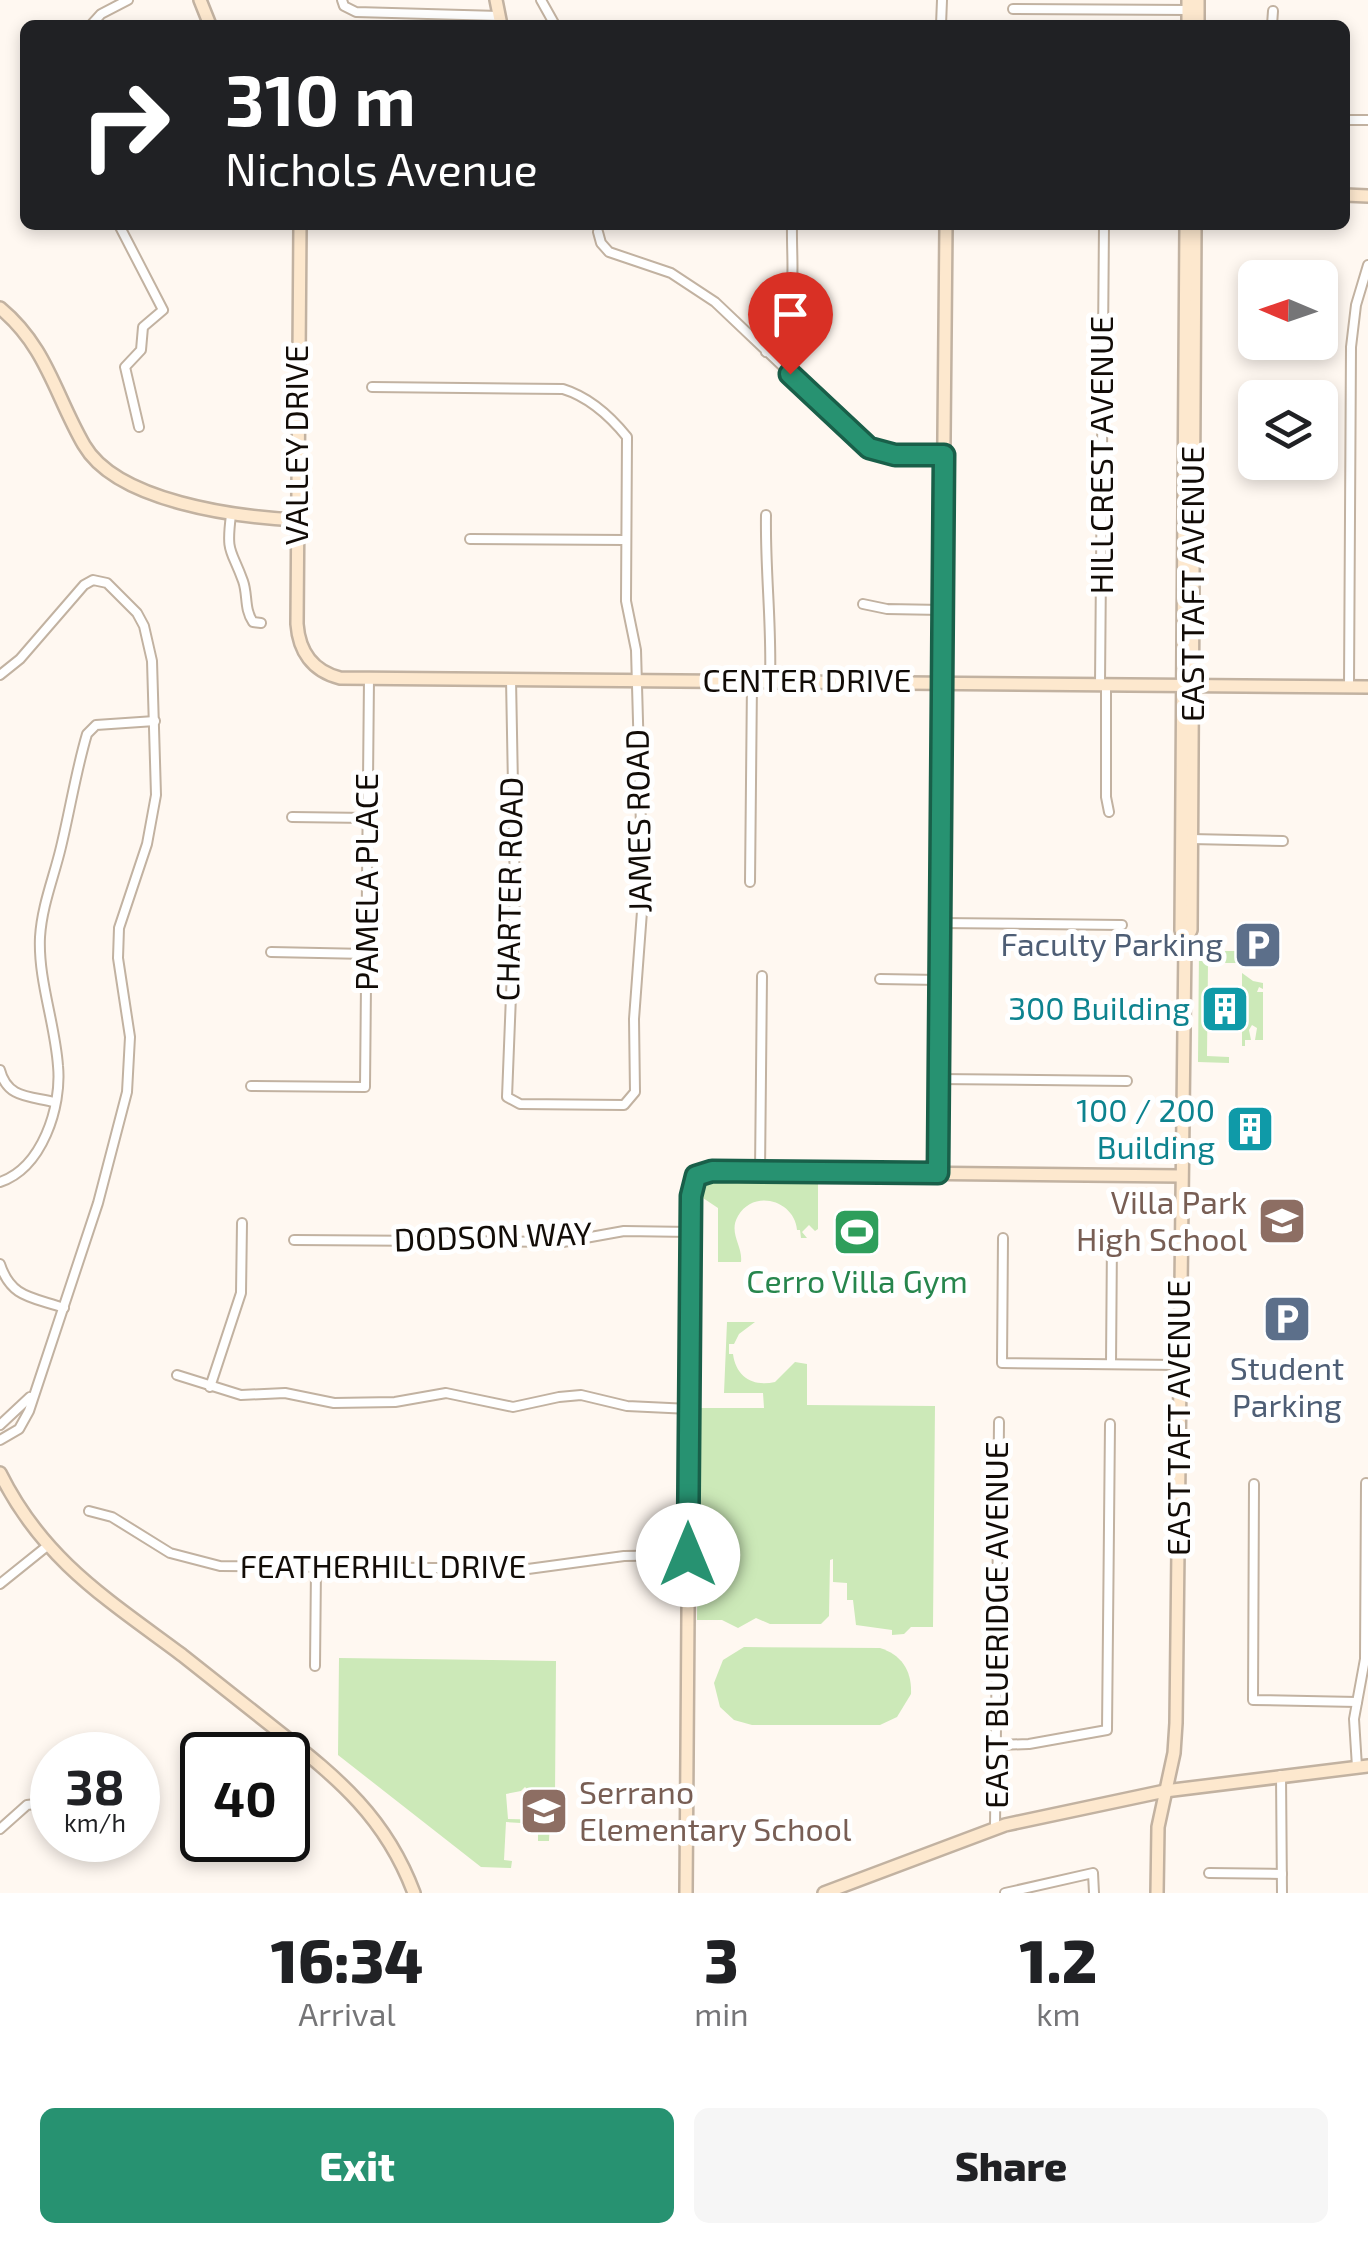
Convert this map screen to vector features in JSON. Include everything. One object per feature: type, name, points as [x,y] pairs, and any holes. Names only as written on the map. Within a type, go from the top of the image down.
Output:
[{"type":"street","points":[[96,20],[117,2],[128,0]]},
{"type":"street","points":[[342,0],[344,6],[356,12],[500,20],[496,0]]},
{"type":"street","points":[[1013,9],[1193,5]]},
{"type":"street","points":[[1272,20],[1273,11]]},
{"type":"street","points":[[122,230],[163,310],[143,327],[141,350],[125,367],[139,427]]},
{"type":"street","name":"VALLEY DRIVE","points":[[300,230],[298,633],[311,662]]},
{"type":"street","points":[[766,352],[783,332],[790,315],[792,230]]},
{"type":"street","points":[[938,1173],[946,230]]},
{"type":"street","name":"HILLCREST AVENUE","points":[[1104,230],[1103,684],[1109,812]]},
{"type":"street","name":"EAST TAFT AVENUE","points":[[1186,230],[1190,382]]},
{"type":"street","name":"EAST TAFT AVENUE","points":[[1157,1893],[1156,1843],[1176,1723],[1185,940],[1180,930],[1186,839],[1195,230]]},
{"type":"street","points":[[598,232],[609,252],[652,265],[701,292],[869,448],[895,455],[944,455]]},
{"type":"street","points":[[1349,686],[1352,346],[1356,305],[1368,265]]},
{"type":"street","points":[[0,308],[36,347],[82,443],[112,474],[196,508],[296,520]]},
{"type":"street","name":"JAMES ROAD","points":[[372,386],[546,387],[578,394],[627,436],[626,600],[638,680],[643,898],[634,1019],[635,1092],[630,1102]]},
{"type":"street","points":[[231,515],[229,550],[243,582],[248,614],[253,622],[261,623]]},
{"type":"street","points":[[766,515],[765,564],[772,614],[770,680]]},
{"type":"street","points":[[470,539],[625,540]]},
{"type":"street","points":[[0,674],[20,658],[84,585],[98,580],[112,586],[144,626],[152,661],[156,777],[151,829],[121,916],[118,941],[130,1037],[127,1092],[98,1203],[24,1423],[0,1440]]},
{"type":"street","points":[[863,604],[887,609],[942,610]]},
{"type":"street","name":"CENTER DRIVE","points":[[311,662],[333,676],[369,678],[1368,687]]},
{"type":"street","name":"PAMELA PLACE","points":[[251,1086],[365,1087],[369,678]]},
{"type":"street","name":"CHARTER ROAD","points":[[511,679],[515,894],[508,1099],[520,1104],[617,1106],[630,1102]]},
{"type":"street","points":[[750,882],[752,680]]},
{"type":"street","points":[[0,1182],[16,1175],[33,1159],[45,1137],[54,1102],[58,1062],[40,938],[45,902],[85,740],[96,725],[154,721]]},
{"type":"street","points":[[292,818],[368,818]]},
{"type":"street","points":[[1186,839],[1283,841]]},
{"type":"street","points":[[940,923],[1122,925]]},
{"type":"street","points":[[270,952],[367,954]]},
{"type":"street","points":[[760,1171],[762,976]]},
{"type":"street","points":[[880,980],[939,980]]},
{"type":"street","points":[[0,1070],[10,1091],[54,1102]]},
{"type":"street","points":[[938,1079],[1127,1082]]},
{"type":"street","points":[[686,1893],[694,1179],[707,1171],[1181,1176]]},
{"type":"street","points":[[210,1386],[241,1293],[242,1223]]},
{"type":"street","name":"DODSON WAY","points":[[294,1240],[564,1242],[624,1232],[691,1232]]},
{"type":"street","points":[[1003,1238],[1002,1363],[1179,1364]]},
{"type":"street","points":[[1111,1364],[1112,1240]]},
{"type":"street","points":[[0,1264],[7,1283],[16,1291],[64,1308]]},
{"type":"street","points":[[177,1374],[241,1395],[285,1393],[334,1403],[395,1402],[446,1393],[513,1407],[581,1395],[626,1406],[690,1409]]},
{"type":"street","points":[[0,1425],[33,1393]]},
{"type":"street","name":"EAST BLUERIDGE AVENUE","points":[[995,1827],[998,1422]]},
{"type":"street","points":[[996,1745],[1030,1744],[1107,1730],[1110,1424]]},
{"type":"street","points":[[0,1474],[46,1547],[70,1570],[356,1796],[386,1836],[414,1893]]},
{"type":"street","points":[[824,1893],[995,1827],[1166,1791],[1363,1766],[1354,1728],[1365,1659],[1366,1483]]},
{"type":"street","points":[[1254,1484],[1252,1700],[1357,1702]]},
{"type":"street","name":"FEATHERHILL DRIVE","points":[[89,1511],[112,1517],[160,1548],[198,1562],[230,1566],[528,1569],[624,1556],[688,1555]]},
{"type":"street","points":[[0,1584],[46,1547]]},
{"type":"street","points":[[315,1666],[316,1568]]},
{"type":"street","points":[[1281,1776],[1282,1893]]},
{"type":"street","points":[[0,1829],[30,1805]]},
{"type":"street","points":[[1005,1893],[1093,1873],[1094,1893]]},
{"type":"street","points":[[1210,1873],[1282,1874]]},
{"type":"green space","points":[[1199,951],[1244,951],[1242,963],[1208,963],[1207,1056],[1229,1057],[1229,1063],[1198,1062]]},
{"type":"green space","points":[[1242,973],[1263,983],[1263,989],[1259,987],[1257,992],[1263,992],[1263,1040],[1255,1040],[1257,1028],[1252,1025],[1251,1040],[1245,1040],[1245,1046],[1242,1046]]},
{"type":"green space","points":[[710,1180],[818,1181],[818,1229],[815,1231],[809,1225],[802,1232],[807,1238],[801,1238],[795,1220],[782,1205],[754,1202],[745,1207],[735,1222],[741,1262],[718,1262],[718,1208],[700,1196],[702,1185]]},
{"type":"green space","points":[[727,1322],[755,1322],[739,1334],[734,1344],[729,1344],[729,1354],[733,1354],[738,1369],[747,1378],[760,1383],[775,1382],[795,1362],[807,1364],[807,1405],[935,1406],[933,1627],[911,1627],[904,1634],[892,1635],[892,1630],[856,1625],[853,1600],[847,1600],[847,1583],[833,1582],[833,1559],[829,1616],[821,1624],[770,1624],[756,1618],[738,1628],[722,1620],[697,1620],[699,1408],[764,1408],[763,1393],[724,1393]]},
{"type":"green space","points":[[744,1647],[880,1648],[904,1665],[911,1694],[897,1717],[880,1725],[752,1725],[734,1720],[720,1707],[714,1683],[723,1660]]},
{"type":"green space","points":[[339,1658],[556,1661],[555,1795],[532,1794],[525,1787],[506,1794],[508,1819],[550,1820],[549,1841],[538,1841],[538,1824],[506,1822],[504,1860],[512,1861],[511,1868],[481,1867],[338,1755]]},
{"type":"place","name":"Faculty Parking","points":[[1258,945]]},
{"type":"place","name":"300 Building","points":[[1225,1009]]},
{"type":"place","name":"100 / 200 Building","points":[[1250,1129]]},
{"type":"place","name":"Villa Park High School","points":[[1282,1221]]},
{"type":"place","name":"Cerro Villa Gym","points":[[857,1232]]},
{"type":"place","name":"Student Parking","points":[[1287,1319]]},
{"type":"place","name":"Serrano Elementary School","points":[[544,1811]]},
{"type":"route","points":[[688,1555],[691,1196],[696,1176],[712,1171],[938,1173],[944,455],[895,455],[869,448],[790,374]]}]
